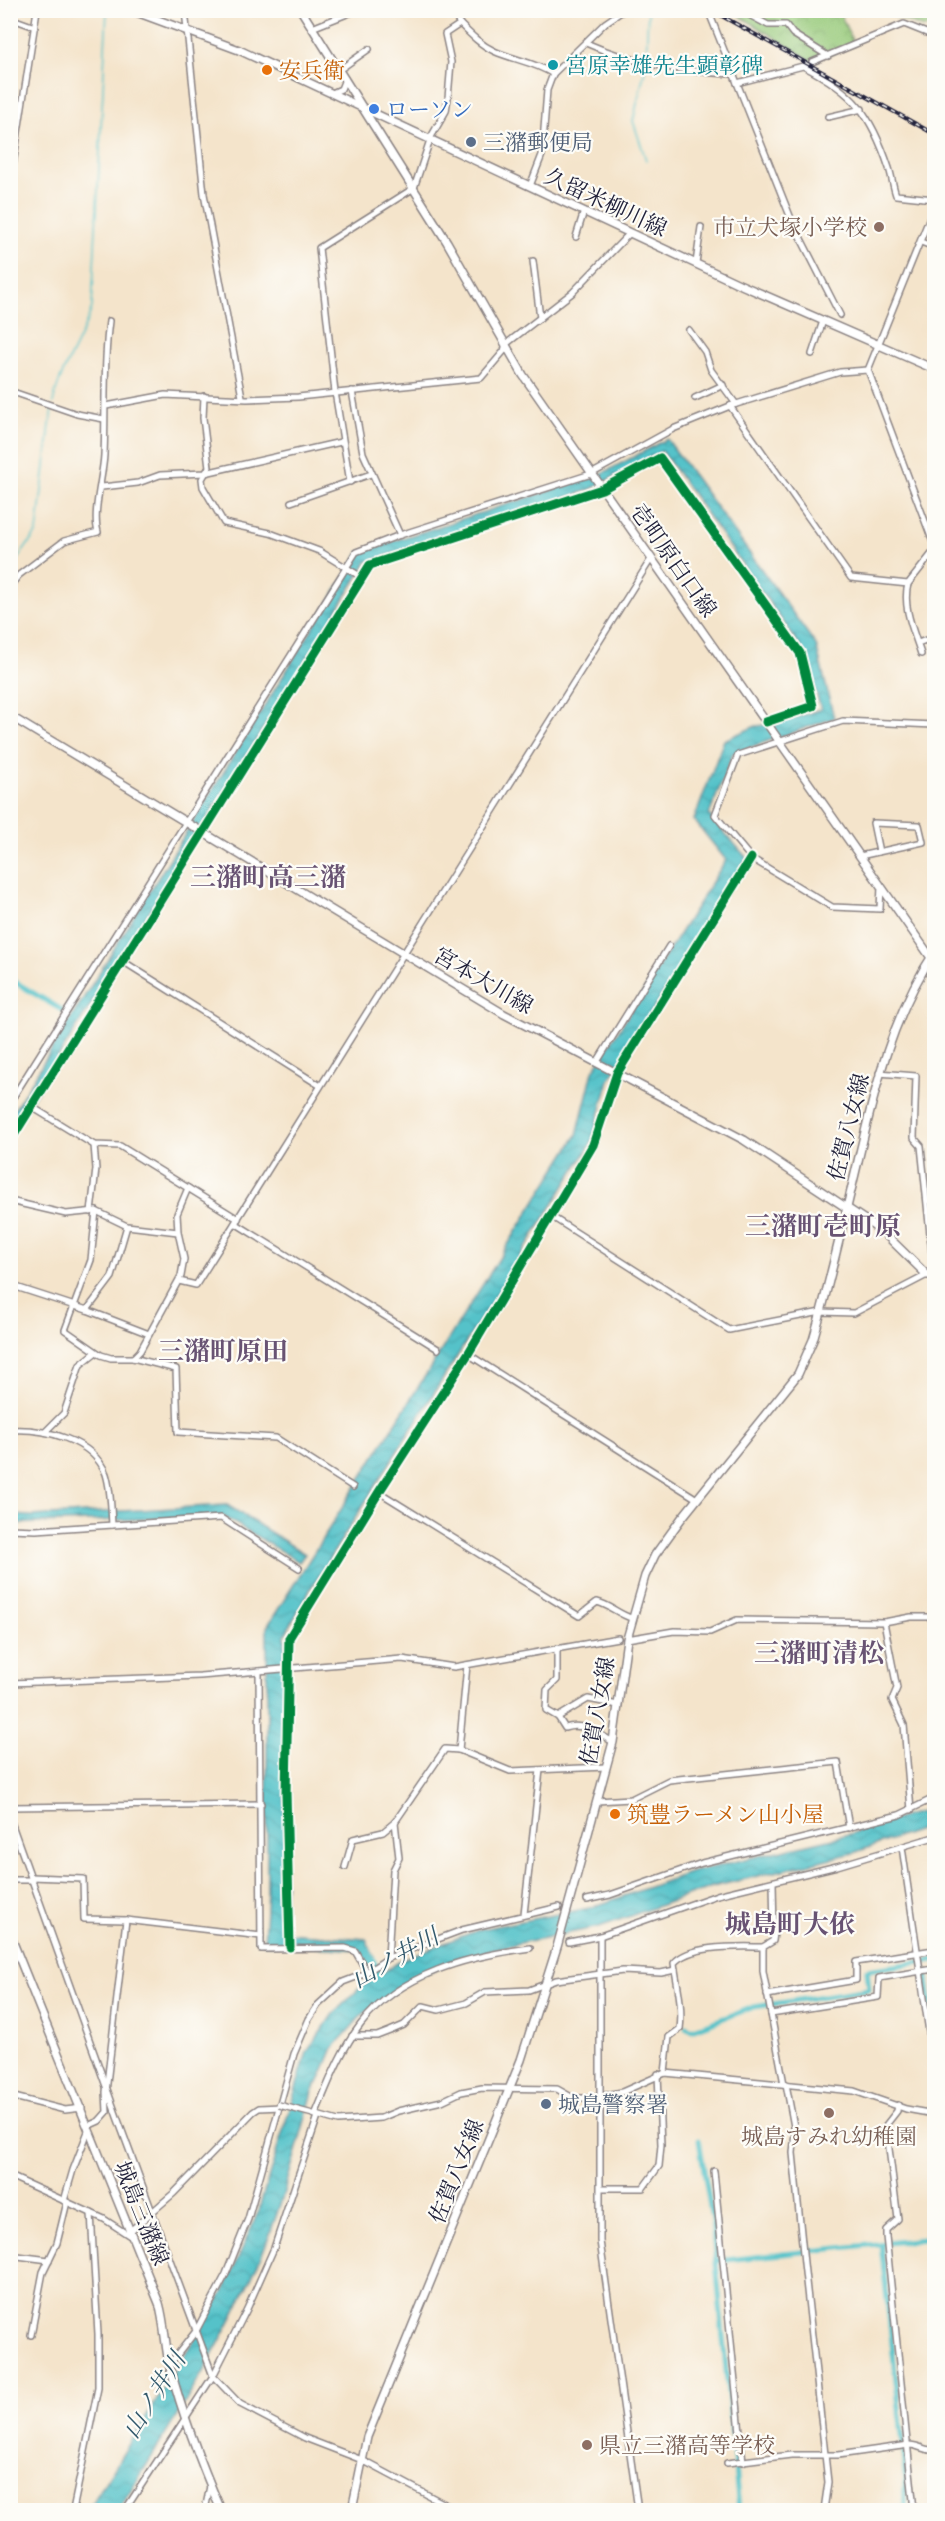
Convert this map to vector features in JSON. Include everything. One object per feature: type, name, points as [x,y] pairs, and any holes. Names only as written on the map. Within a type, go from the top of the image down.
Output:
[{"type":"main road","name":"久留米柳川線","points":[[131,10],[239,50],[431,137],[630,233],[934,369]]},
{"type":"main road","name":"壱町原白口線","points":[[301,10],[414,188],[523,375],[860,856],[934,957]]},
{"type":"main road","name":"宮本大川線","points":[[11,716],[504,1014],[744,1140],[847,1206],[883,1232],[932,1274]]},
{"type":"main road","name":"佐賀八女線","points":[[352,2511],[362,2460],[380,2403],[509,2089],[557,1947],[564,1907],[613,1742],[631,1618],[645,1576],[655,1555],[697,1499],[798,1374],[813,1340],[821,1312],[879,1073],[895,1025],[916,982],[934,957]]},
{"type":"main road","name":"城島三潴線","points":[[10,1935],[159,2303],[167,2333],[170,2364],[185,2415],[221,2511]]},
{"type":"street","points":[[10,184],[13,150],[37,10]]},
{"type":"street","points":[[185,10],[204,194],[242,397]]},
{"type":"street","points":[[312,28],[357,10]]},
{"type":"street","points":[[451,10],[460,24],[479,42],[493,51],[540,66],[553,74]]},
{"type":"street","points":[[530,186],[542,155],[547,90],[553,74],[605,23],[624,10]]},
{"type":"street","points":[[708,10],[792,221],[840,315]]},
{"type":"street","points":[[740,10],[768,26],[786,25],[793,34],[828,56]]},
{"type":"street","points":[[10,18],[35,27]]},
{"type":"street","points":[[350,482],[341,442],[334,392],[319,248],[414,188],[431,137],[446,111],[451,62],[445,34],[460,24]]},
{"type":"street","points":[[812,62],[904,24],[934,36]]},
{"type":"street","points":[[586,43],[607,52],[694,72],[733,74]]},
{"type":"street","points":[[339,70],[369,49]]},
{"type":"street","points":[[737,83],[803,66],[845,90],[868,115],[896,195],[934,199]]},
{"type":"street","points":[[332,93],[341,89],[345,79]]},
{"type":"street","points":[[828,117],[862,109]]},
{"type":"street","points":[[934,207],[876,344],[868,369],[934,542]]},
{"type":"street","points":[[576,237],[585,211]]},
{"type":"street","points":[[696,263],[701,227]]},
{"type":"street","points":[[106,406],[121,405],[152,396],[242,397],[247,399],[298,397],[481,378],[504,351],[506,345],[578,288],[630,233]]},
{"type":"street","points":[[921,242],[934,247]]},
{"type":"street","points":[[533,261],[540,318]]},
{"type":"street","points":[[10,586],[19,575],[64,542],[98,532],[95,516],[102,487],[106,406],[104,359],[109,321]]},
{"type":"street","points":[[812,354],[823,321]]},
{"type":"street","points":[[689,330],[705,352],[711,370],[723,385],[733,405],[851,578],[908,584]]},
{"type":"street","points":[[10,1102],[188,824],[356,552],[400,535],[592,476],[634,448],[733,405],[840,372],[868,369]]},
{"type":"street","points":[[694,398],[723,385]]},
{"type":"street","points":[[10,391],[55,407],[104,419]]},
{"type":"street","points":[[352,391],[363,453],[400,535]]},
{"type":"street","points":[[204,396],[203,418],[209,467],[202,479],[205,495],[224,523],[270,532],[319,551],[363,578]]},
{"type":"street","points":[[102,487],[138,483],[160,475],[205,473],[341,442]]},
{"type":"street","points":[[10,1141],[369,565],[601,487],[660,458],[800,653],[814,705],[767,723]]},
{"type":"street","points":[[291,502],[371,474]]},
{"type":"street","points":[[921,654],[907,607],[908,584],[934,551]]},
{"type":"street","points":[[179,1281],[196,1284],[651,559]]},
{"type":"street","points":[[918,643],[934,637]]},
{"type":"street","points":[[10,698],[11,716]]},
{"type":"street","points":[[881,885],[880,909],[839,909],[751,858],[715,815],[738,755],[843,721],[934,725]]},
{"type":"street","points":[[860,856],[879,852],[923,842],[919,825],[873,823],[879,852]]},
{"type":"street","points":[[290,1947],[286,1793],[289,1638],[468,1354],[549,1215],[593,1145],[616,1072],[751,858]]},
{"type":"street","points":[[598,1062],[669,946]]},
{"type":"street","points":[[121,960],[319,1085]]},
{"type":"street","points":[[549,1215],[729,1330],[821,1312],[854,1313],[932,1274],[921,1146],[914,1138],[916,1076],[879,1073]]},
{"type":"street","points":[[32,1107],[94,1145],[120,1146],[438,1349]]},
{"type":"street","points":[[94,1145],[96,1169],[91,1260],[65,1330],[95,1353],[111,1358],[133,1358],[176,1369],[177,1432],[276,1438],[352,1487]]},
{"type":"street","points":[[133,1358],[149,1335],[179,1281],[184,1258],[178,1232],[177,1214],[188,1188]]},
{"type":"street","points":[[10,1201],[66,1214],[93,1212],[127,1226],[178,1232]]},
{"type":"street","points":[[87,1310],[112,1277],[127,1226]]},
{"type":"street","points":[[10,1285],[87,1310],[149,1335]]},
{"type":"street","points":[[45,1432],[64,1413],[80,1365],[95,1353]]},
{"type":"street","points":[[468,1354],[697,1499]]},
{"type":"street","points":[[10,1430],[45,1432],[83,1446],[105,1473],[112,1525]]},
{"type":"street","points":[[379,1492],[579,1616],[597,1602],[609,1604],[620,1615],[631,1618]]},
{"type":"street","points":[[10,1529],[36,1530],[221,1518],[298,1568]]},
{"type":"street","points":[[627,1639],[674,1631],[710,1632],[737,1620],[884,1622],[911,1617],[934,1617]]},
{"type":"street","points":[[884,1622],[897,1688],[892,1700],[904,1725],[911,1810]]},
{"type":"street","points":[[10,1683],[200,1676],[287,1667],[367,1664],[402,1659],[454,1667],[618,1638]]},
{"type":"street","points":[[557,1648],[557,1680],[547,1690],[546,1710],[558,1717],[564,1728],[573,1725],[589,1728],[613,1742]]},
{"type":"street","points":[[459,1750],[467,1665]]},
{"type":"street","points":[[259,1671],[261,1949],[345,1948],[355,1951],[367,1972]]},
{"type":"street","points":[[558,1717],[588,1700],[618,1705]]},
{"type":"street","points":[[345,1867],[353,1839],[383,1832],[395,1822],[445,1749],[459,1750],[510,1771],[606,1767]]},
{"type":"street","points":[[597,1801],[631,1799],[669,1780],[838,1761],[849,1828]]},
{"type":"street","points":[[524,1914],[540,1770]]},
{"type":"street","points":[[587,1900],[610,1895],[702,1863],[849,1828],[911,1810],[934,1798]]},
{"type":"street","points":[[10,1807],[261,1804]]},
{"type":"street","points":[[10,1819],[152,2214],[213,2375],[240,2404],[305,2438],[362,2460],[456,2511]]},
{"type":"street","points":[[386,1960],[393,1870],[399,1858],[395,1822]]},
{"type":"street","points":[[569,1942],[600,1936],[710,1897],[773,1882],[934,1837]]},
{"type":"street","points":[[902,1847],[919,1948],[916,1953],[931,2046],[934,2046]]},
{"type":"street","points":[[10,1880],[81,1878],[84,1919],[126,1920],[261,1936]]},
{"type":"street","points":[[602,2188],[643,2188],[659,2166],[662,2074],[669,2037],[680,2028],[682,2008],[674,1963],[680,1957],[722,1947],[763,1947],[773,1941],[773,1882]]},
{"type":"street","points":[[170,2364],[196,2332],[226,2274],[248,2219],[294,2054],[309,2019],[318,2005],[343,1982],[367,1972],[386,1960],[462,1930],[524,1914],[564,1907]]},
{"type":"street","points":[[32,2336],[44,2272],[60,2236],[73,2170],[89,2127],[107,2112],[107,2086],[126,1920]]},
{"type":"street","points":[[600,1936],[599,2096],[602,2188],[600,2241],[638,2511]]},
{"type":"street","points":[[763,1947],[763,1971],[795,2132],[793,2152],[823,2456],[828,2482],[824,2511]]},
{"type":"street","points":[[125,2511],[213,2375],[247,2309],[274,2248],[315,2115],[352,2037],[385,2000],[415,1981],[455,1964],[530,1948]]},
{"type":"street","points":[[768,1996],[856,1980],[856,1962],[934,1950]]},
{"type":"street","points":[[771,2012],[878,1997],[877,1980],[934,1969]]},
{"type":"street","points":[[352,2037],[376,2036],[404,2025],[423,2006],[439,2010],[466,2003],[485,1992],[520,1991],[555,1980],[600,1976],[622,1971],[661,1973],[675,1970]]},
{"type":"street","points":[[10,2176],[92,2213],[130,2234],[259,2108],[280,2106],[338,2121],[381,2118],[398,2111],[442,2101],[471,2089],[557,2089],[580,2099],[622,2092],[662,2074],[854,2091],[934,2114]]},
{"type":"street","points":[[10,2096],[56,2108],[81,2108]]},
{"type":"street","points":[[898,2105],[897,2111],[886,2124],[898,2219],[886,2230],[886,2236],[914,2511]]},
{"type":"street","points":[[714,2171],[742,2462]]},
{"type":"street","points":[[73,2511],[98,2388],[98,2334],[92,2213]]},
{"type":"street","points":[[10,2254],[49,2260]]},
{"type":"street","points":[[727,2463],[792,2455],[823,2456],[908,2445],[916,2445],[927,2451],[934,2450]]},
{"type":"street","points":[[205,2511],[210,2486]]},
{"type":"green space","points":[[732,11],[839,11],[854,45],[812,61]]},
{"type":"green space","points":[[880,11],[934,11],[934,23],[924,28]]},
{"type":"water","points":[[667,439],[816,645],[834,718],[733,753],[709,815],[747,858],[609,1080],[591,1144],[311,1588],[285,1635],[285,1933],[366,1939],[374,1957],[367,1961],[360,1950],[264,1944],[267,1890],[267,1627],[577,1135],[593,1071],[726,860],[694,820],[724,740],[756,726],[776,724],[821,709],[803,650],[662,451],[589,490],[367,562],[11,1133],[11,1115],[360,552],[592,479]]},
{"type":"water","points":[[227,1505],[305,1554],[299,1562],[223,1516],[11,1524],[10,1515],[32,1516]]},
{"type":"water","points":[[934,1807],[934,1825],[853,1853],[712,1887],[599,1927],[519,1943],[458,1959],[412,1979],[362,2015],[333,2048],[319,2081],[315,2085],[274,2223],[256,2268],[226,2331],[119,2510],[88,2510],[223,2293],[258,2212],[307,2052],[333,2014],[361,1987],[403,1959],[481,1929],[590,1908],[692,1872],[850,1834]]},
{"type":"waterway","points":[[53,403],[56,390],[92,307],[107,10]]},
{"type":"waterway","points":[[646,61],[648,10]]},
{"type":"waterway","points":[[646,65],[633,121],[646,160]]},
{"type":"waterway","points":[[14,564],[37,532],[52,408]]},
{"type":"waterway","points":[[10,571],[14,564]]},
{"type":"waterway","points":[[10,979],[65,1012]]},
{"type":"waterway","name":"山ノ井川","points":[[366,1950],[382,1983]]},
{"type":"waterway","points":[[686,2027],[691,2030],[754,2007],[869,1989],[867,1970],[934,1960]]},
{"type":"waterway","points":[[926,1972],[934,2030]]},
{"type":"waterway","points":[[699,2140],[712,2219],[739,2510]]},
{"type":"waterway","points":[[716,2261],[934,2238]]},
{"type":"waterway","points":[[881,2244],[905,2462],[905,2510]]},
{"type":"railway","points":[[711,10],[934,134]]},
{"type":"cycle path","points":[[10,1141],[370,565],[602,489],[660,458],[800,653],[813,706],[766,722]]},
{"type":"cycle path","points":[[290,1947],[286,1793],[289,1638],[468,1354],[593,1145],[617,1073],[751,858]]},
{"type":"place","name":"宮原幸雄先生顕彰碑","points":[[553,65]]},
{"type":"place","name":"安兵衛","points":[[267,70]]},
{"type":"place","name":"ローソン","points":[[374,109]]},
{"type":"place","name":"三潴郵便局","points":[[471,142]]},
{"type":"place","name":"市立犬塚小学校","points":[[879,227]]},
{"type":"place","name":"筑豊ラーメン山小屋","points":[[615,1814]]},
{"type":"place","name":"城島警察署","points":[[546,2104]]},
{"type":"place","name":"城島すみれ幼稚園","points":[[829,2113]]},
{"type":"place","name":"県立三潴高等学校","points":[[587,2445]]},
{"type":"district","name":"三潴町高三潴","points":[[268,877]]},
{"type":"district","name":"三潴町壱町原","points":[[823,1226]]},
{"type":"district","name":"三潴町原田","points":[[223,1351]]},
{"type":"district","name":"三潴町清松","points":[[819,1653]]},
{"type":"district","name":"城島町大依","points":[[790,1924]]}]
